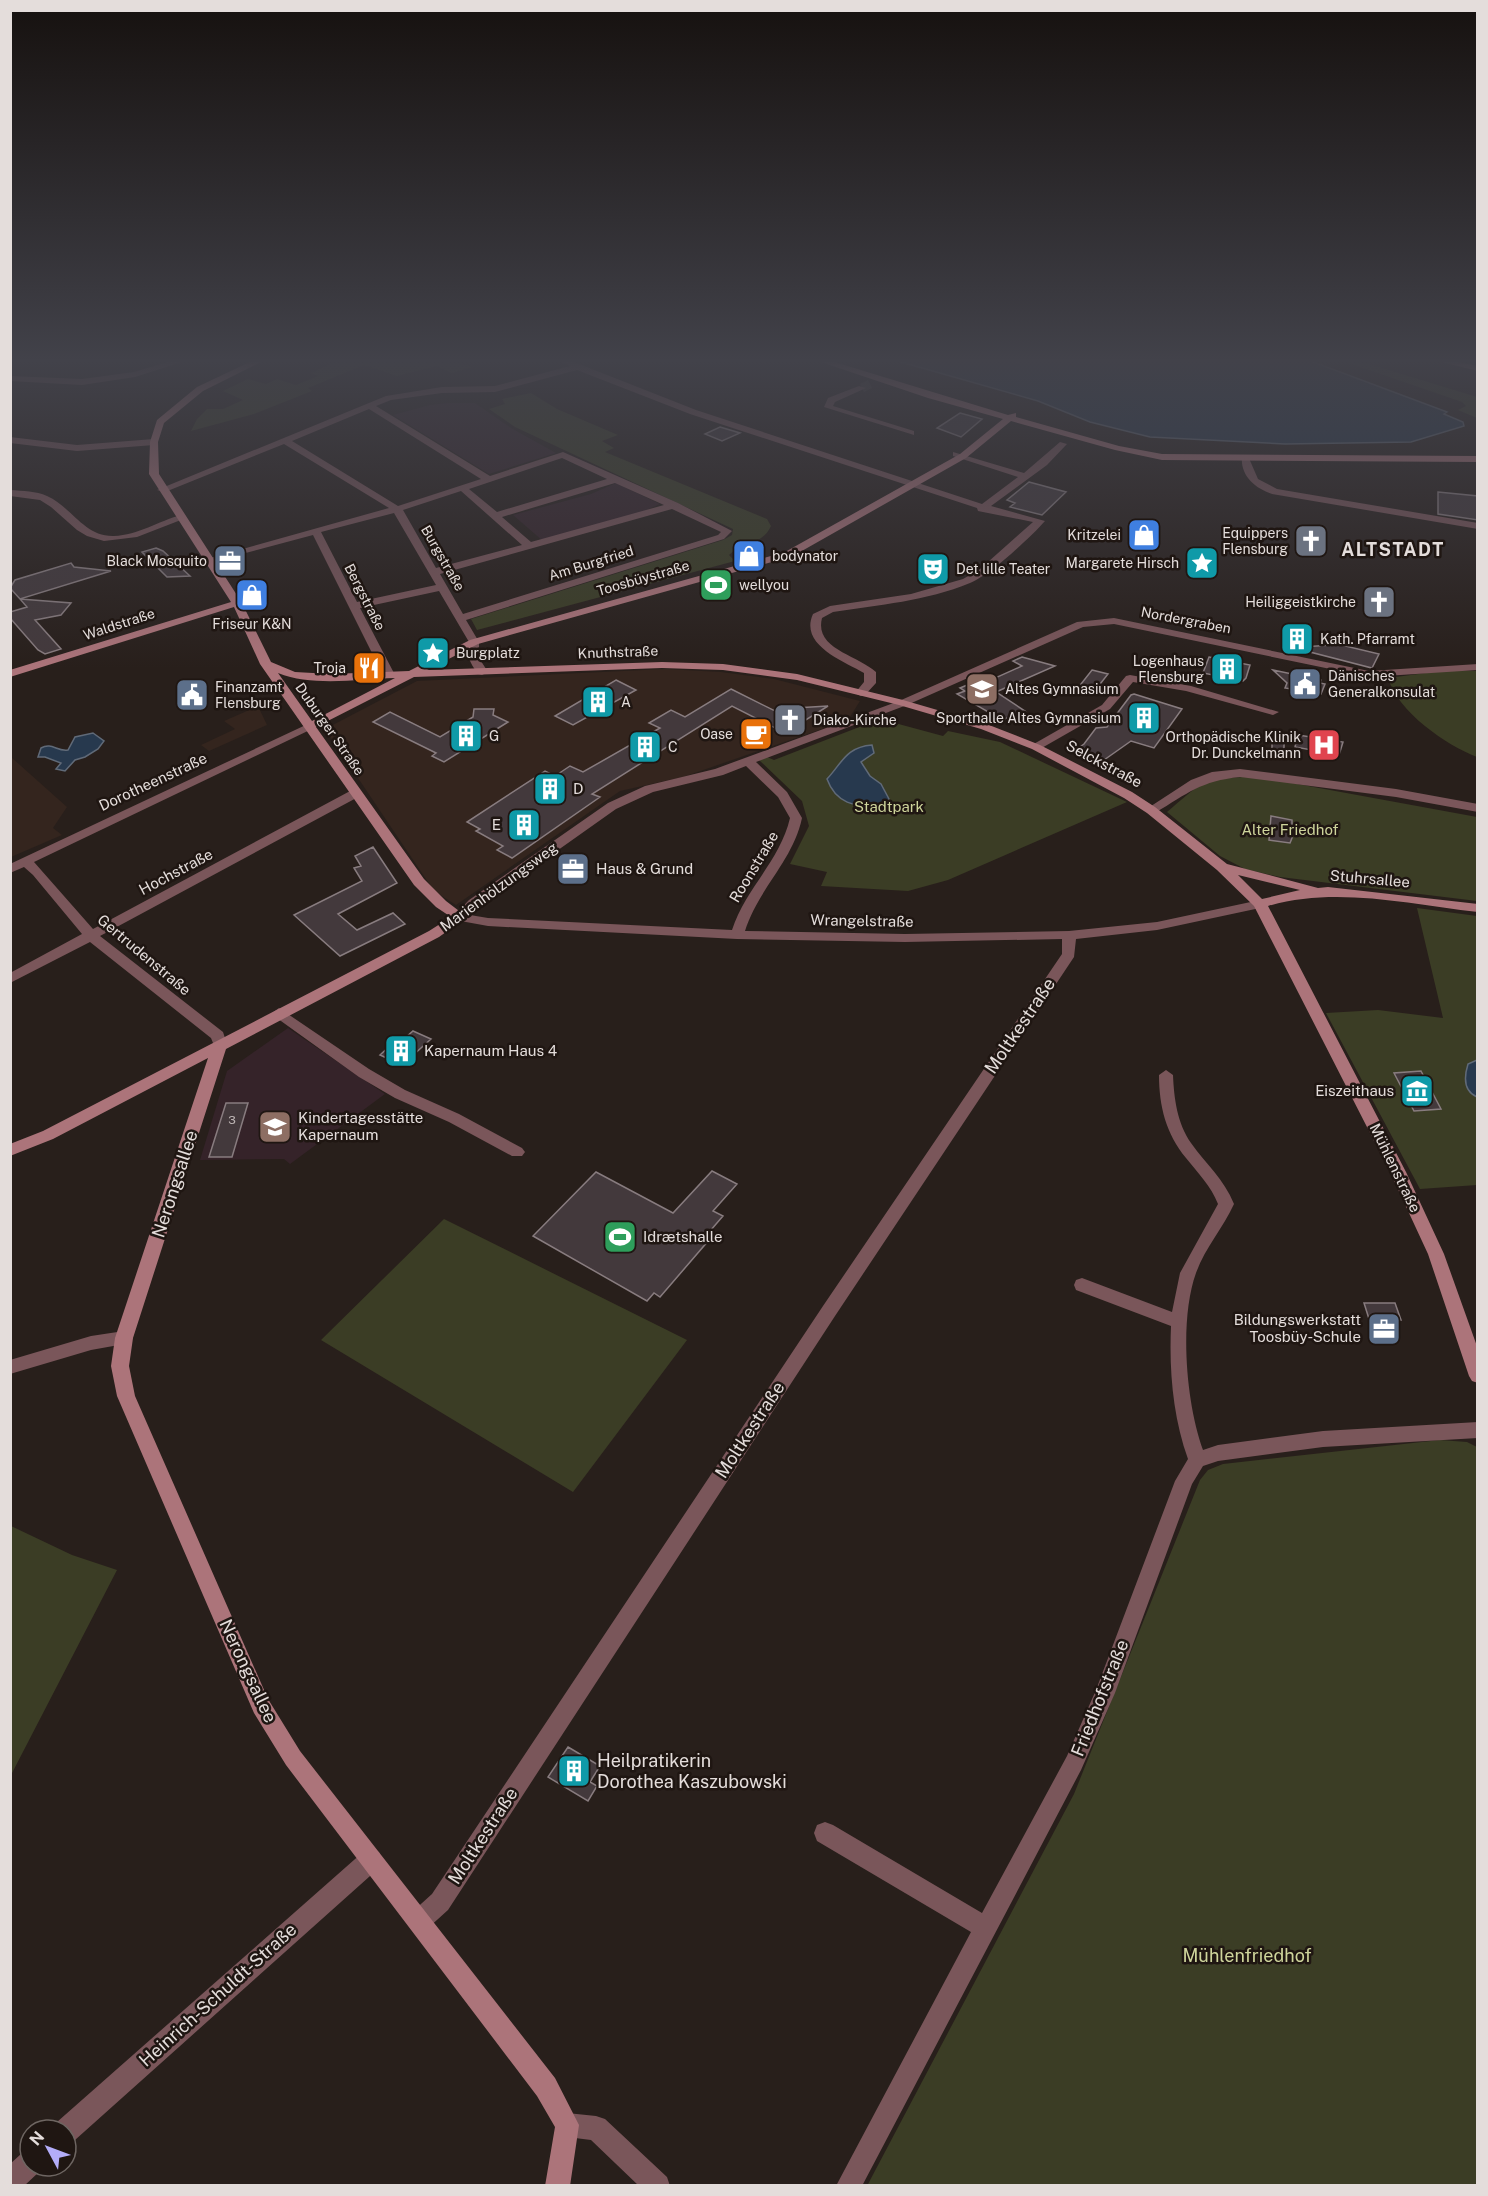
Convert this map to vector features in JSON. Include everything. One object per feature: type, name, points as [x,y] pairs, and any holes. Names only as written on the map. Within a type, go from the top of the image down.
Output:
[{"type":"main road","name":"Duburger Straße","points":[[153,462],[153,474],[237,603],[266,664],[419,882],[441,904],[460,917]]},
{"type":"main road","name":"Toosbüystraße","points":[[410,674],[474,642],[789,554],[946,462]]},
{"type":"main road","points":[[1459,462],[1478,464]]},
{"type":"main road","name":"Waldstraße","points":[[10,674],[237,603]]},
{"type":"main road","name":"Knuthstraße","points":[[266,664],[293,675],[331,677],[693,665],[797,677],[903,703]]},
{"type":"main road","points":[[310,726],[410,674]]},
{"type":"main road","name":"Knuthstraße","points":[[291,699],[293,692],[307,682],[331,677]]},
{"type":"main road","name":"Selckstraße","points":[[903,703],[985,727],[1036,747],[1084,770],[1151,810],[1222,867],[1260,904]]},
{"type":"main road","points":[[1222,867],[1321,891]]},
{"type":"main road","name":"Stuhrsallee","points":[[1260,904],[1321,891],[1478,908]]},
{"type":"main road","name":"Mühlenstraße","points":[[1260,904],[1398,1172],[1437,1254],[1478,1376]]},
{"type":"main road","name":"Marienhölzungsweg","points":[[10,1150],[48,1135],[434,934],[460,917]]},
{"type":"main road","name":"Nerongsallee","points":[[220,1044],[124,1338],[120,1366],[126,1396],[261,1706],[293,1758],[546,2087],[567,2125]]},
{"type":"main road","points":[[557,2186],[567,2125]]},
{"type":"street","points":[[162,490],[232,462]]},
{"type":"street","name":"Burgstraße","points":[[321,462],[397,509],[474,642]]},
{"type":"street","points":[[462,462],[487,478]]},
{"type":"street","points":[[207,560],[397,509],[538,462]]},
{"type":"street","points":[[580,462],[675,505]]},
{"type":"street","points":[[843,462],[981,509],[1040,521],[983,572],[948,588],[890,601],[838,607],[817,616],[814,628],[821,642],[870,672],[870,683],[861,693]]},
{"type":"street","points":[[982,462],[1023,476]]},
{"type":"street","points":[[981,509],[1023,476],[1045,462]]},
{"type":"street","points":[[1246,462],[1251,479],[1262,488],[1275,492],[1478,526]]},
{"type":"street","points":[[495,516],[617,479]]},
{"type":"street","points":[[461,487],[531,547]]},
{"type":"street","points":[[10,493],[46,497],[58,505],[78,525],[105,538],[125,536],[181,518]]},
{"type":"street","points":[[435,572],[675,505]]},
{"type":"street","name":"Am Burgfried","points":[[461,618],[721,537],[727,531],[675,505]]},
{"type":"street","name":"Bergstraße","points":[[316,531],[352,606],[389,675]]},
{"type":"street","points":[[352,606],[443,587]]},
{"type":"street","name":"Nordergraben","points":[[903,703],[1067,630],[1097,620],[1183,634],[1369,674],[1478,667]]},
{"type":"street","points":[[474,642],[472,649],[475,661],[482,672]]},
{"type":"street","points":[[1036,747],[1106,707],[1130,678],[1187,688],[1273,712]]},
{"type":"street","name":"Marienhölzungsweg","points":[[460,917],[474,903],[629,796],[687,782],[903,703]]},
{"type":"street","name":"Dorotheenstraße","points":[[10,869],[310,726]]},
{"type":"street","name":"Roonstraße","points":[[737,935],[743,918],[790,839],[796,818],[783,795],[748,761]]},
{"type":"street","points":[[1151,810],[1212,776],[1240,773],[1396,793],[1478,808]]},
{"type":"street","name":"Hochstraße","points":[[10,979],[356,793]]},
{"type":"street","name":"Gertrudenstraße","points":[[25,861],[38,872],[91,936],[218,1036],[220,1044]]},
{"type":"street","name":"Wrangelstraße","points":[[460,917],[488,922],[737,935],[905,938],[1069,935],[1157,926],[1260,904]]},
{"type":"street","name":"Moltkestraße","points":[[419,1921],[440,1902],[829,1311],[1069,954],[1069,935]]},
{"type":"street","points":[[279,1013],[364,1073],[400,1094],[454,1118],[517,1152]]},
{"type":"street","points":[[1166,1075],[1166,1102],[1173,1123],[1189,1152],[1215,1180],[1226,1204],[1187,1276],[1181,1298],[1179,1322],[1187,1425],[1190,1444],[1197,1460],[1218,1453],[1323,1439],[1478,1430]]},
{"type":"street","points":[[1082,1285],[1179,1322]]},
{"type":"street","points":[[10,1367],[91,1343],[124,1338]]},
{"type":"street","name":"Friedhofstraße","points":[[848,2186],[985,1928],[1037,1836],[1083,1743],[1105,1692],[1184,1481],[1197,1460]]},
{"type":"street","points":[[825,1833],[985,1928]]},
{"type":"street","name":"Heinrich-Schuldt-Straße","points":[[78,2120],[371,1860]]},
{"type":"street","points":[[567,2125],[596,2128],[658,2186]]},
{"type":"shaded area","points":[[470,462],[526,462],[489,474]]},
{"type":"shaded area","points":[[616,483],[660,504],[640,513],[543,541],[513,515],[591,494]]},
{"type":"shaded area","points":[[665,669],[721,672],[774,679],[860,701],[848,720],[683,777],[620,791],[456,905],[434,891],[325,729],[417,681]]},
{"type":"shaded area","points":[[258,706],[267,725],[209,751],[201,745],[235,729],[224,721]]},
{"type":"shaded area","points":[[11,757],[67,807],[53,828],[62,835],[11,857]]},
{"type":"shaded area","name":"Kindertagesstätte Kapernaum","points":[[288,1028],[385,1094],[290,1164],[284,1159],[200,1160],[227,1071]]},
{"type":"green space","points":[[591,462],[630,462],[767,519],[771,526],[762,537],[729,555],[735,561],[477,630],[471,619],[723,540],[732,535],[733,529]]},
{"type":"green space","points":[[1441,671],[1477,671],[1477,757],[1438,736],[1412,715],[1393,691],[1388,678]]},
{"type":"green space","name":"Stadtpark","points":[[880,719],[943,736],[948,731],[1000,742],[1127,802],[948,880],[908,891],[821,886],[827,872],[790,864],[809,826],[802,801],[759,760],[767,757],[774,760]]},
{"type":"green space","name":"Alter Friedhof","points":[[1243,777],[1270,779],[1477,817],[1477,901],[1280,877],[1245,869],[1220,856],[1167,812],[1201,785]]},
{"type":"green space","points":[[1417,908],[1477,916],[1477,1185],[1420,1189],[1326,1013],[1378,1010],[1443,1018]]},
{"type":"green space","points":[[444,1219],[687,1340],[573,1492],[321,1340]]},
{"type":"green space","name":"Mühlenfriedhof","points":[[1440,1440],[1467,1442],[1477,1447],[1477,2185],[867,2186],[1074,1794],[1200,1480],[1208,1470],[1223,1464]]},
{"type":"green space","points":[[11,1526],[72,1555],[117,1570],[11,1775]]},
{"type":"water","points":[[93,733],[104,741],[98,749],[75,760],[65,771],[56,769],[61,763],[38,757],[41,748],[45,746],[68,750],[75,737]]},
{"type":"water","points":[[872,745],[874,753],[861,762],[870,776],[881,784],[889,799],[886,809],[859,806],[843,800],[831,788],[827,779],[850,752]]},
{"type":"water","points":[[1478,1060],[1477,1097],[1469,1091],[1465,1079],[1468,1064]]},
{"type":"building","points":[[1029,482],[1066,492],[1042,515],[1010,507],[1015,503],[1007,500]]},
{"type":"building","points":[[1438,492],[1478,496],[1478,520],[1438,514]]},
{"type":"building","points":[[156,548],[163,551],[190,576],[167,577],[142,552]]},
{"type":"building","points":[[71,563],[74,567],[111,571],[20,599],[10,588],[15,580]]},
{"type":"building","name":"Heiliggeistkirche","points":[[1371,592],[1393,596],[1387,613],[1366,609]]},
{"type":"building","points":[[20,599],[71,603],[61,615],[35,620],[61,649],[45,654],[38,650],[10,618],[10,612],[27,607]]},
{"type":"building","points":[[1290,633],[1306,636],[1303,647],[1333,643],[1379,654],[1372,668],[1302,650],[1301,653],[1285,650]]},
{"type":"building","name":"Altes Gymnasium","points":[[1022,657],[1055,666],[996,692],[1025,711],[1002,720],[957,694],[965,691],[960,688],[977,681],[982,684],[1022,666],[1013,661]]},
{"type":"building","name":"Logenhaus Flensburg","points":[[1209,657],[1250,665],[1246,678],[1243,681],[1203,673]]},
{"type":"building","points":[[1092,670],[1108,674],[1097,688],[1081,684]]},
{"type":"building","name":"Dänisches Generalkonsulat","points":[[1273,670],[1321,680],[1320,683],[1325,684],[1321,694],[1285,688],[1287,683]]},
{"type":"building","name":"A","points":[[616,680],[636,690],[573,725],[555,716]]},
{"type":"building","points":[[731,689],[783,715],[795,708],[828,706],[785,733],[732,706],[592,794],[600,797],[512,858],[497,850],[503,846],[476,831],[480,829],[467,822],[545,771],[555,776],[570,766],[583,772],[660,728],[649,723],[671,710],[685,717]]},
{"type":"building","name":"Sporthalle Altes Gymnasium","points":[[1134,694],[1182,709],[1154,748],[1131,741],[1104,760],[1101,759],[1095,763],[1074,751],[1084,744],[1096,728],[1107,727]]},
{"type":"building","name":"G","points":[[474,709],[494,709],[493,715],[508,722],[444,762],[432,756],[436,753],[373,722],[390,712],[440,737],[473,717]]},
{"type":"building","name":"Orthopädische Klinik Dr. Dunckelmann","points":[[1298,735],[1343,742],[1339,755],[1295,747]]},
{"type":"building","points":[[1272,738],[1284,740],[1284,758],[1272,757]]},
{"type":"building","points":[[1271,816],[1292,820],[1290,843],[1269,840]]},
{"type":"building","points":[[373,847],[397,883],[338,914],[357,930],[393,913],[405,924],[340,956],[294,915],[362,881],[354,868],[361,866],[355,856]]},
{"type":"building","name":"Kapernaum Haus 4","points":[[413,1031],[431,1039],[402,1065],[380,1055],[391,1045],[395,1047]]},
{"type":"building","name":"Eiszeithaus","points":[[1421,1071],[1441,1109],[1414,1111],[1394,1073]]},
{"type":"building","points":[[226,1103],[248,1103],[232,1157],[209,1157]]},
{"type":"building","name":"Idrætshalle","points":[[712,1171],[737,1184],[713,1211],[723,1216],[704,1238],[709,1240],[660,1297],[654,1293],[647,1301],[533,1236],[596,1172],[673,1213]]},
{"type":"building","name":"Bildungswerkstatt Toosbüy-Schule","points":[[1364,1303],[1395,1303],[1401,1320],[1393,1320],[1399,1338],[1375,1338]]},
{"type":"building","name":"Heilpratikerin Dorothea Kaszubowski","points":[[568,1747],[600,1766],[590,1782],[597,1786],[588,1801],[548,1777]]},
{"type":"place","name":"Kritzelei","points":[[1144,535]]},
{"type":"place","name":"Equippers Flensburg","points":[[1311,541]]},
{"type":"place","name":"bodynator","points":[[749,556]]},
{"type":"place","name":"Black Mosquito","points":[[230,561]]},
{"type":"place","name":"Margarete Hirsch","points":[[1202,563]]},
{"type":"place","name":"Det lille Teater","points":[[933,569]]},
{"type":"place","name":"wellyou","points":[[716,585]]},
{"type":"place","name":"Friseur K&N","points":[[252,595]]},
{"type":"place","name":"Heiliggeistkirche","points":[[1379,602]]},
{"type":"place","name":"Kath. Pfarramt","points":[[1297,639]]},
{"type":"place","name":"Burgplatz","points":[[433,653]]},
{"type":"place","name":"Troja","points":[[369,668]]},
{"type":"place","name":"Logenhaus Flensburg","points":[[1227,669]]},
{"type":"place","name":"Dänisches Generalkonsulat","points":[[1305,684]]},
{"type":"place","name":"Altes Gymnasium","points":[[982,689]]},
{"type":"place","name":"Finanzamt Flensburg","points":[[192,695]]},
{"type":"place","name":"A","points":[[598,702]]},
{"type":"place","name":"Sporthalle Altes Gymnasium","points":[[1144,718]]},
{"type":"place","name":"Diako-Kirche","points":[[790,720]]},
{"type":"place","name":"Oase","points":[[756,734]]},
{"type":"place","name":"G","points":[[466,736]]},
{"type":"place","name":"Orthopädische Klinik Dr. Dunckelmann","points":[[1324,745]]},
{"type":"place","name":"C","points":[[645,747]]},
{"type":"place","name":"D","points":[[550,789]]},
{"type":"place","name":"E","points":[[524,825]]},
{"type":"place","name":"Haus & Grund","points":[[573,869]]},
{"type":"place","name":"Kapernaum Haus 4","points":[[401,1051]]},
{"type":"place","name":"Eiszeithaus","points":[[1417,1091]]},
{"type":"place","name":"Kindertagesstätte Kapernaum","points":[[275,1127]]},
{"type":"place","name":"Idrætshalle","points":[[620,1237]]},
{"type":"place","name":"Bildungswerkstatt Toosbüy-Schule","points":[[1384,1329]]},
{"type":"place","name":"Heilpratikerin Dorothea Kaszubowski","points":[[574,1771]]},
{"type":"district","name":"ALTSTADT","points":[[1393,550]]}]
